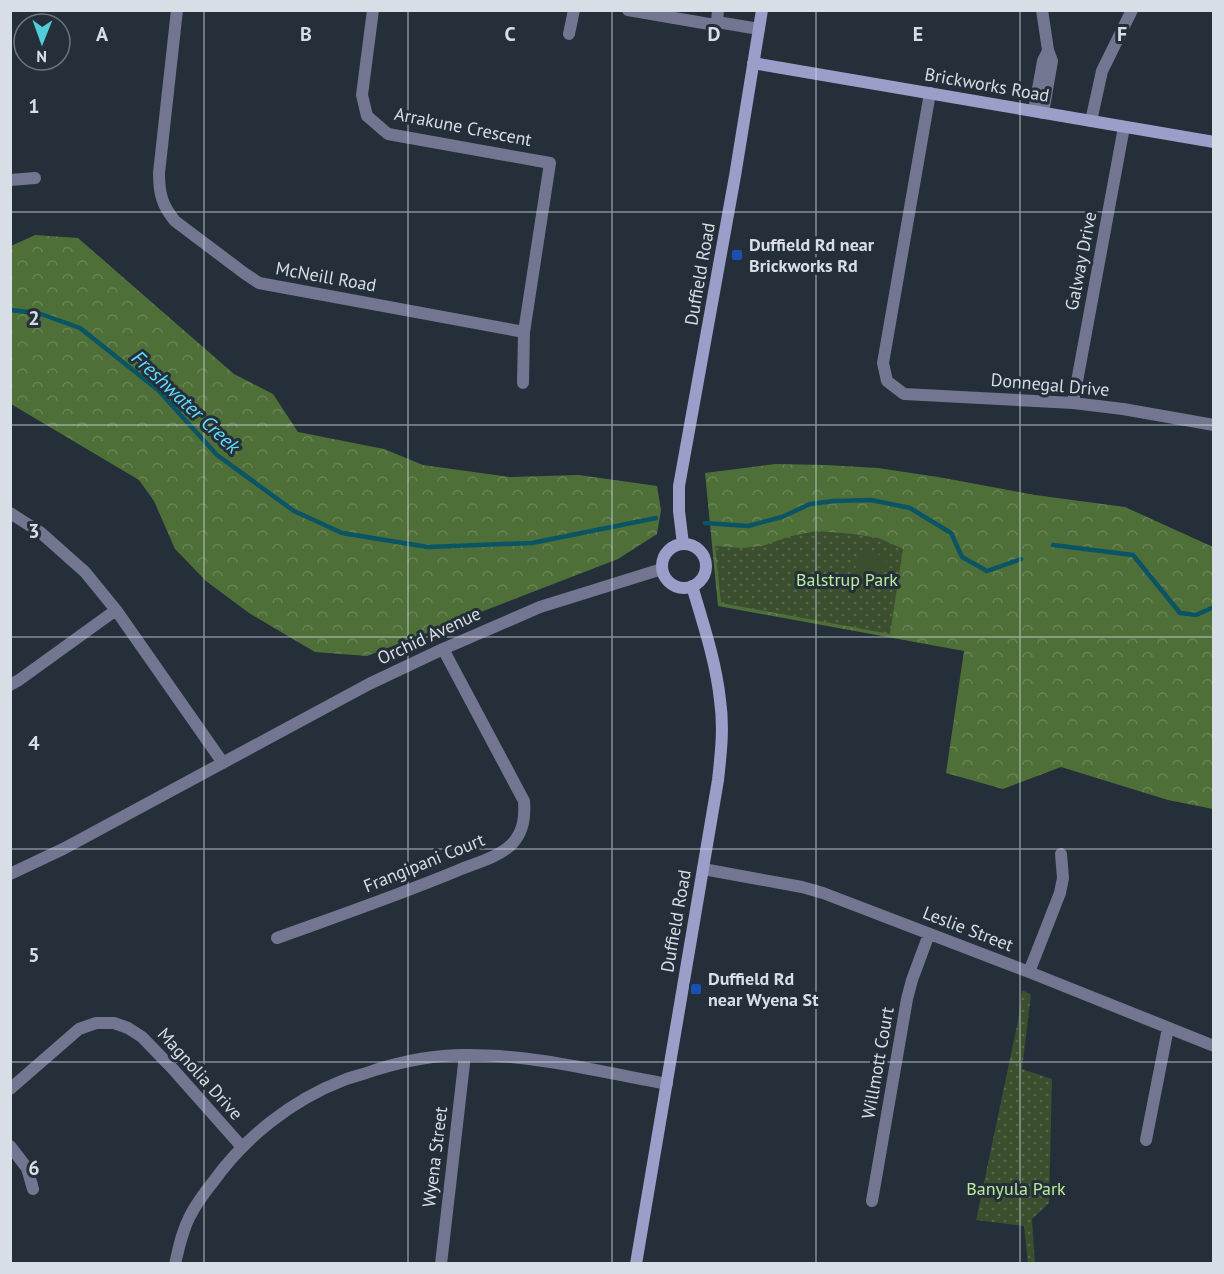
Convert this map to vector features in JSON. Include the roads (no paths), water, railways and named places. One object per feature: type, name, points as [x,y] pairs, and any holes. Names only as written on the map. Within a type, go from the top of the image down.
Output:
[{"type":"street","name":"McNeill Road","points":[[177,10],[159,173],[161,198],[166,210],[175,221],[260,283],[524,332]]},
{"type":"street","name":"Arrakune Crescent","points":[[373,10],[362,95],[366,116],[388,134],[550,163],[524,332],[523,383]]},
{"type":"street","points":[[569,34],[574,10]]},
{"type":"street","points":[[628,10],[709,24],[718,16],[759,29]]},
{"type":"street","name":"Duffield Road","points":[[683,544],[679,486],[733,188],[762,10]]},
{"type":"street","points":[[1091,121],[1102,71],[1132,10]]},
{"type":"street","points":[[1039,112],[1052,61],[1048,50],[1043,11]]},
{"type":"street","name":"Brickworks Road","points":[[753,63],[1214,142]]},
{"type":"street","name":"Donnegal Drive","points":[[930,93],[883,363],[887,381],[904,394],[1073,403],[1214,425]]},
{"type":"street","name":"Galway Drive","points":[[1073,403],[1125,127]]},
{"type":"street","points":[[10,180],[35,178]]},
{"type":"street","points":[[10,513],[40,532],[85,572],[116,610],[223,763]]},
{"type":"street","points":[[676,545],[691,545],[698,549],[705,559],[704,575],[692,586],[673,585],[665,578],[662,569],[663,558],[676,545]]},
{"type":"street","name":"Orchid Avenue","points":[[10,874],[63,849],[369,684],[443,649],[540,607],[662,569]]},
{"type":"street","name":"Duffield Road","points":[[636,1263],[718,780],[722,740],[719,691],[692,586]]},
{"type":"street","points":[[10,685],[116,610]]},
{"type":"street","name":"Frangipani Court","points":[[277,938],[410,890],[497,854],[512,845],[521,831],[525,816],[524,801],[443,649]]},
{"type":"street","points":[[1029,972],[1060,893],[1063,878],[1061,854]]},
{"type":"street","name":"Leslie Street","points":[[703,869],[813,890],[1029,972],[1214,1046]]},
{"type":"street","name":"Willmott Court","points":[[872,1200],[907,999],[929,934]]},
{"type":"street","name":"Magnolia Drive","points":[[10,1089],[79,1029],[96,1023],[114,1023],[142,1037],[242,1147]]},
{"type":"street","points":[[1146,1140],[1168,1028]]},
{"type":"street","points":[[175,1263],[190,1215],[225,1164],[259,1131],[301,1101],[344,1080],[401,1062],[465,1055],[507,1057],[553,1063],[667,1084]]},
{"type":"street","name":"Wyena Street","points":[[441,1263],[465,1055]]},
{"type":"street","points":[[10,1146],[27,1168],[33,1189]]},
{"type":"waterway","name":"Freshwater Creek","points":[[10,310],[38,313],[80,328],[158,390],[217,455],[294,511],[342,533],[428,547],[532,543],[656,518]]},
{"type":"waterway","name":"Freshwater Creek","points":[[705,523],[748,526],[782,517],[810,504],[871,500],[910,508],[951,533],[962,557],[987,571],[1021,559]]},
{"type":"waterway","name":"Freshwater Creek","points":[[1053,545],[1133,555],[1180,613],[1196,615],[1214,607]]},
{"type":"place","name":"Duffield Rd near Brickworks Rd","points":[[737,255]]},
{"type":"place","name":"Duffield Rd near Wyena St","points":[[696,989]]},
{"type":"park label","name":"Balstrup Park","points":[[847,580]]},
{"type":"park label","name":"Banyula Park","points":[[1016,1189]]}]
